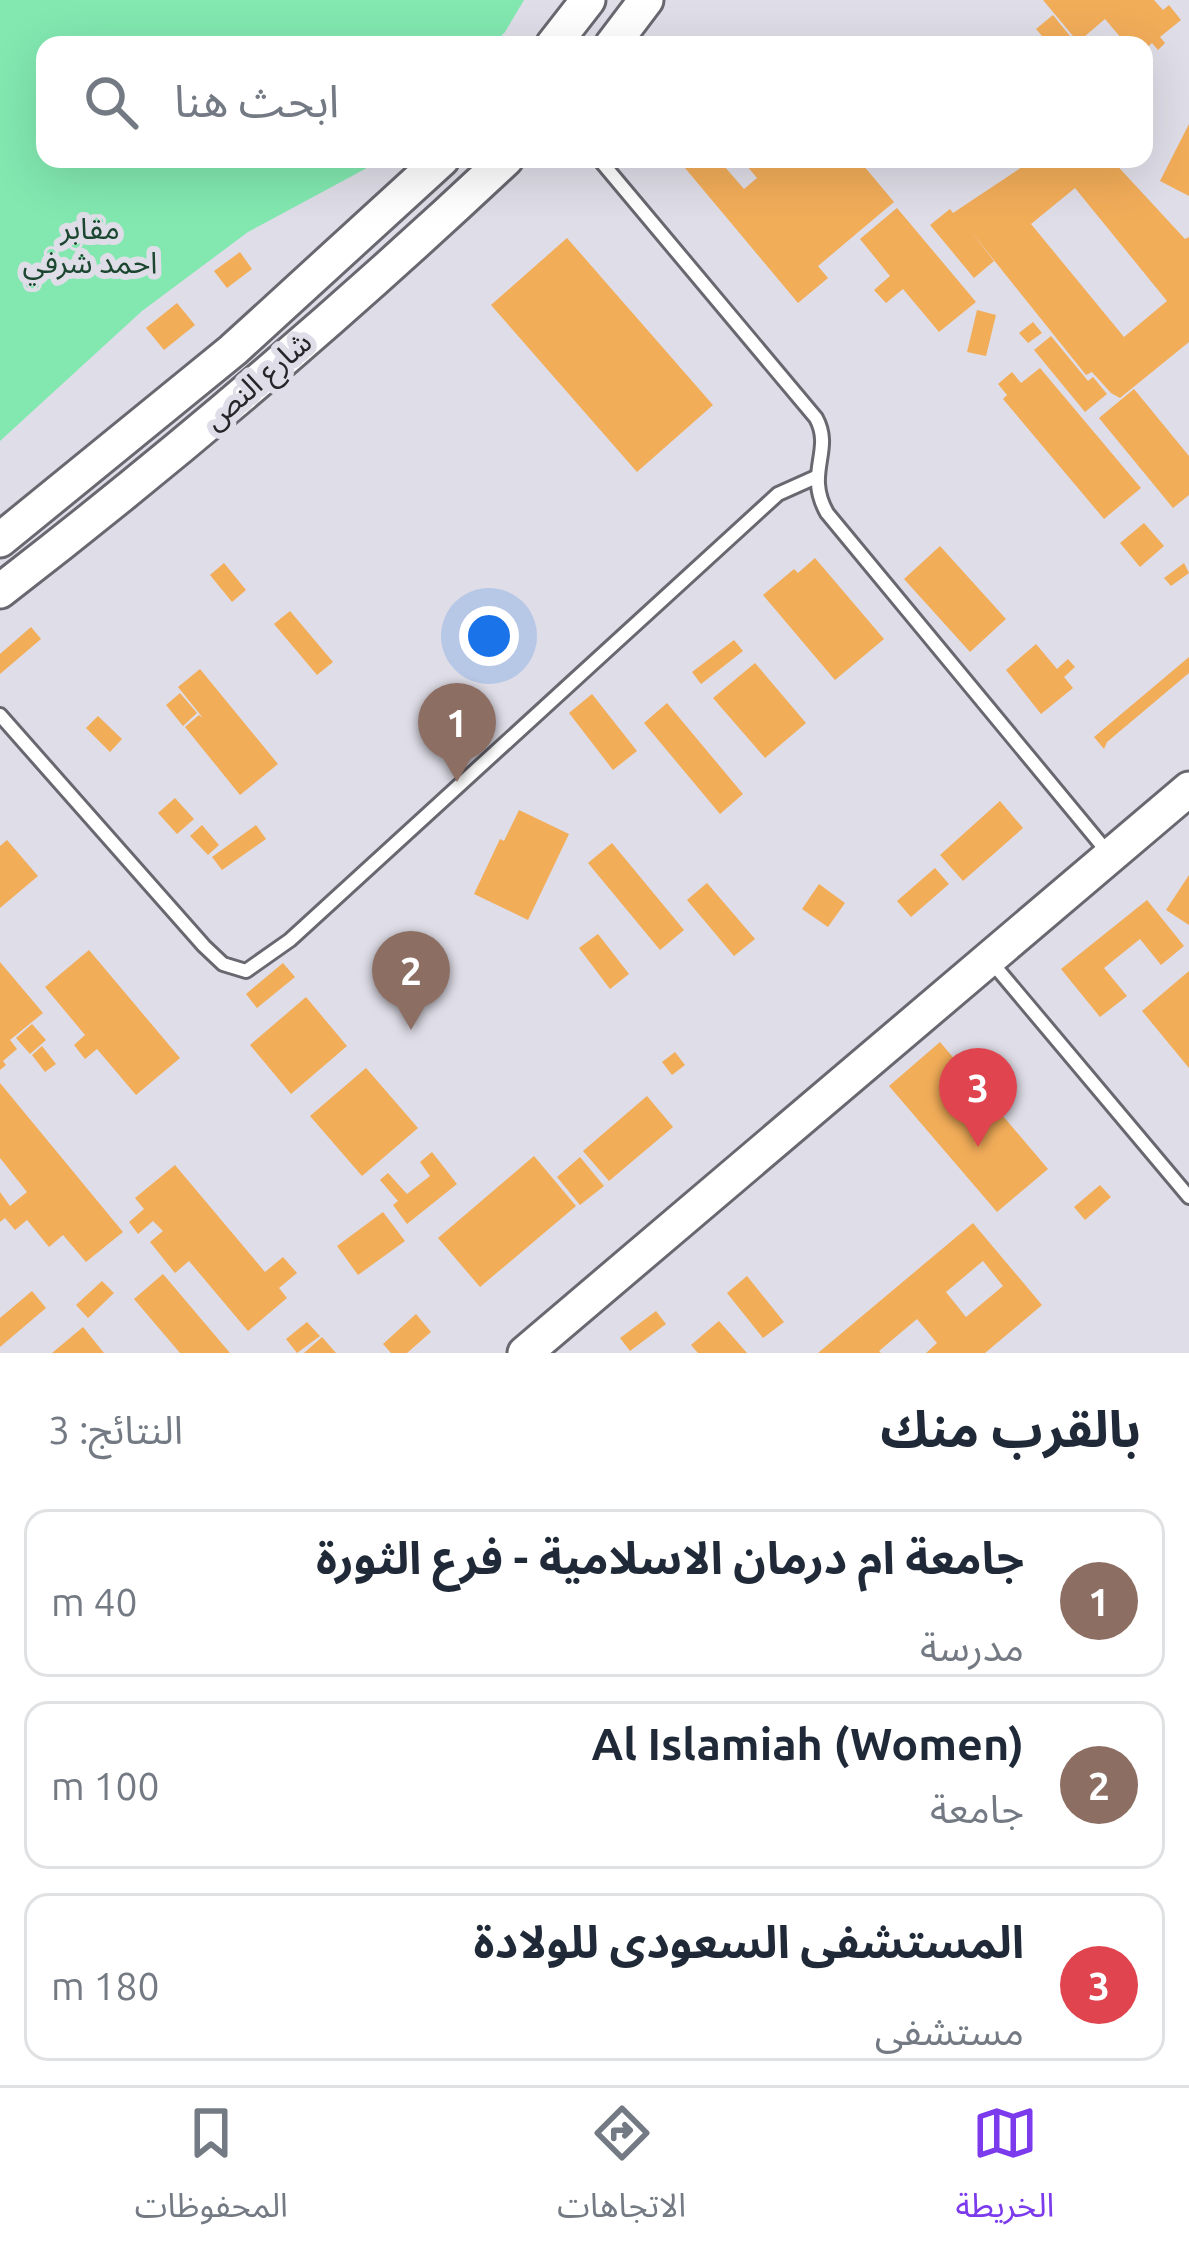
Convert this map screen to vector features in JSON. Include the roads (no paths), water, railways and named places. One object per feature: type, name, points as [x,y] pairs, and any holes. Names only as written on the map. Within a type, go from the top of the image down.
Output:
[{"type":"main road","points":[[561,36],[588,0]]},
{"type":"main road","points":[[619,36],[646,0]]},
{"type":"main road","name":"شارع النص","points":[[0,540],[232,350],[432,168]]},
{"type":"main road","name":"شارع النص","points":[[0,591],[261,379],[496,168]]},
{"type":"main road","points":[[525,1353],[1189,789]]},
{"type":"lane","points":[[607,168],[816,418],[824,443],[817,495],[827,513],[1110,855]]},
{"type":"lane","points":[[0,715],[204,946],[223,964],[246,970],[290,940],[778,494],[816,477]]},
{"type":"lane","points":[[989,959],[1189,1197]]},
{"type":"place","name":"جامعة ام درمان الاسلامية - فرع الثورة","points":[[457,782]]},
{"type":"place","name":"Al Islamiah (Women)","points":[[411,1030]]},
{"type":"place","name":"المستشفى السعودى للولادة","points":[[978,1147]]},
{"type":"park label","name":"مقابر احمد شرفي","points":[[90,245]]}]
